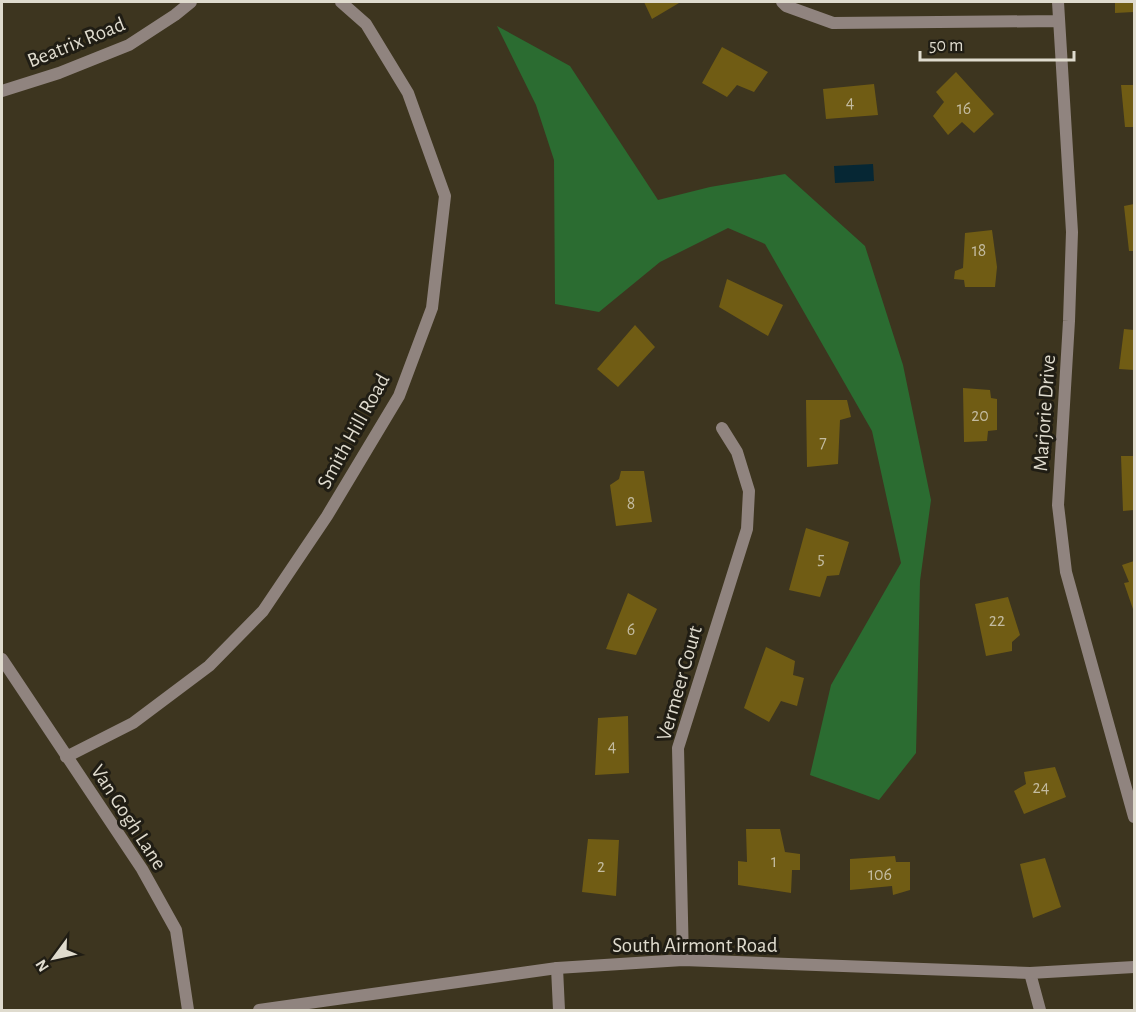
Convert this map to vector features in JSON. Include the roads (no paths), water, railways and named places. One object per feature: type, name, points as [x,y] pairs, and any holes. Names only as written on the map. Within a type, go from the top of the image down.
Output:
[{"type":"street","name":"Beatrix Road","points":[[2,91],[59,73],[129,45],[191,2]]},
{"type":"street","name":"Smith Hill Road","points":[[66,757],[133,723],[209,666],[263,611],[327,516],[399,396],[432,308],[445,196],[408,93],[366,24],[341,2]]},
{"type":"street","points":[[782,2],[786,6],[833,23],[1059,21]]},
{"type":"street","name":"Marjorie Drive","points":[[1058,2],[1072,232],[1058,505],[1066,572],[1134,817]]},
{"type":"street","name":"Vermeer Court","points":[[683,960],[678,748],[747,528],[749,491],[737,452],[722,428]]},
{"type":"street","name":"Van Gogh Lane","points":[[2,659],[142,869],[176,930],[188,1011]]},
{"type":"street","name":"South Airmont Road","points":[[259,1011],[558,968],[683,960],[1030,973],[1134,967]]},
{"type":"street","points":[[558,968],[559,1011]]},
{"type":"street","points":[[1030,973],[1040,1011]]},
{"type":"water","points":[[873,164],[874,181],[835,183],[834,166]]}]
